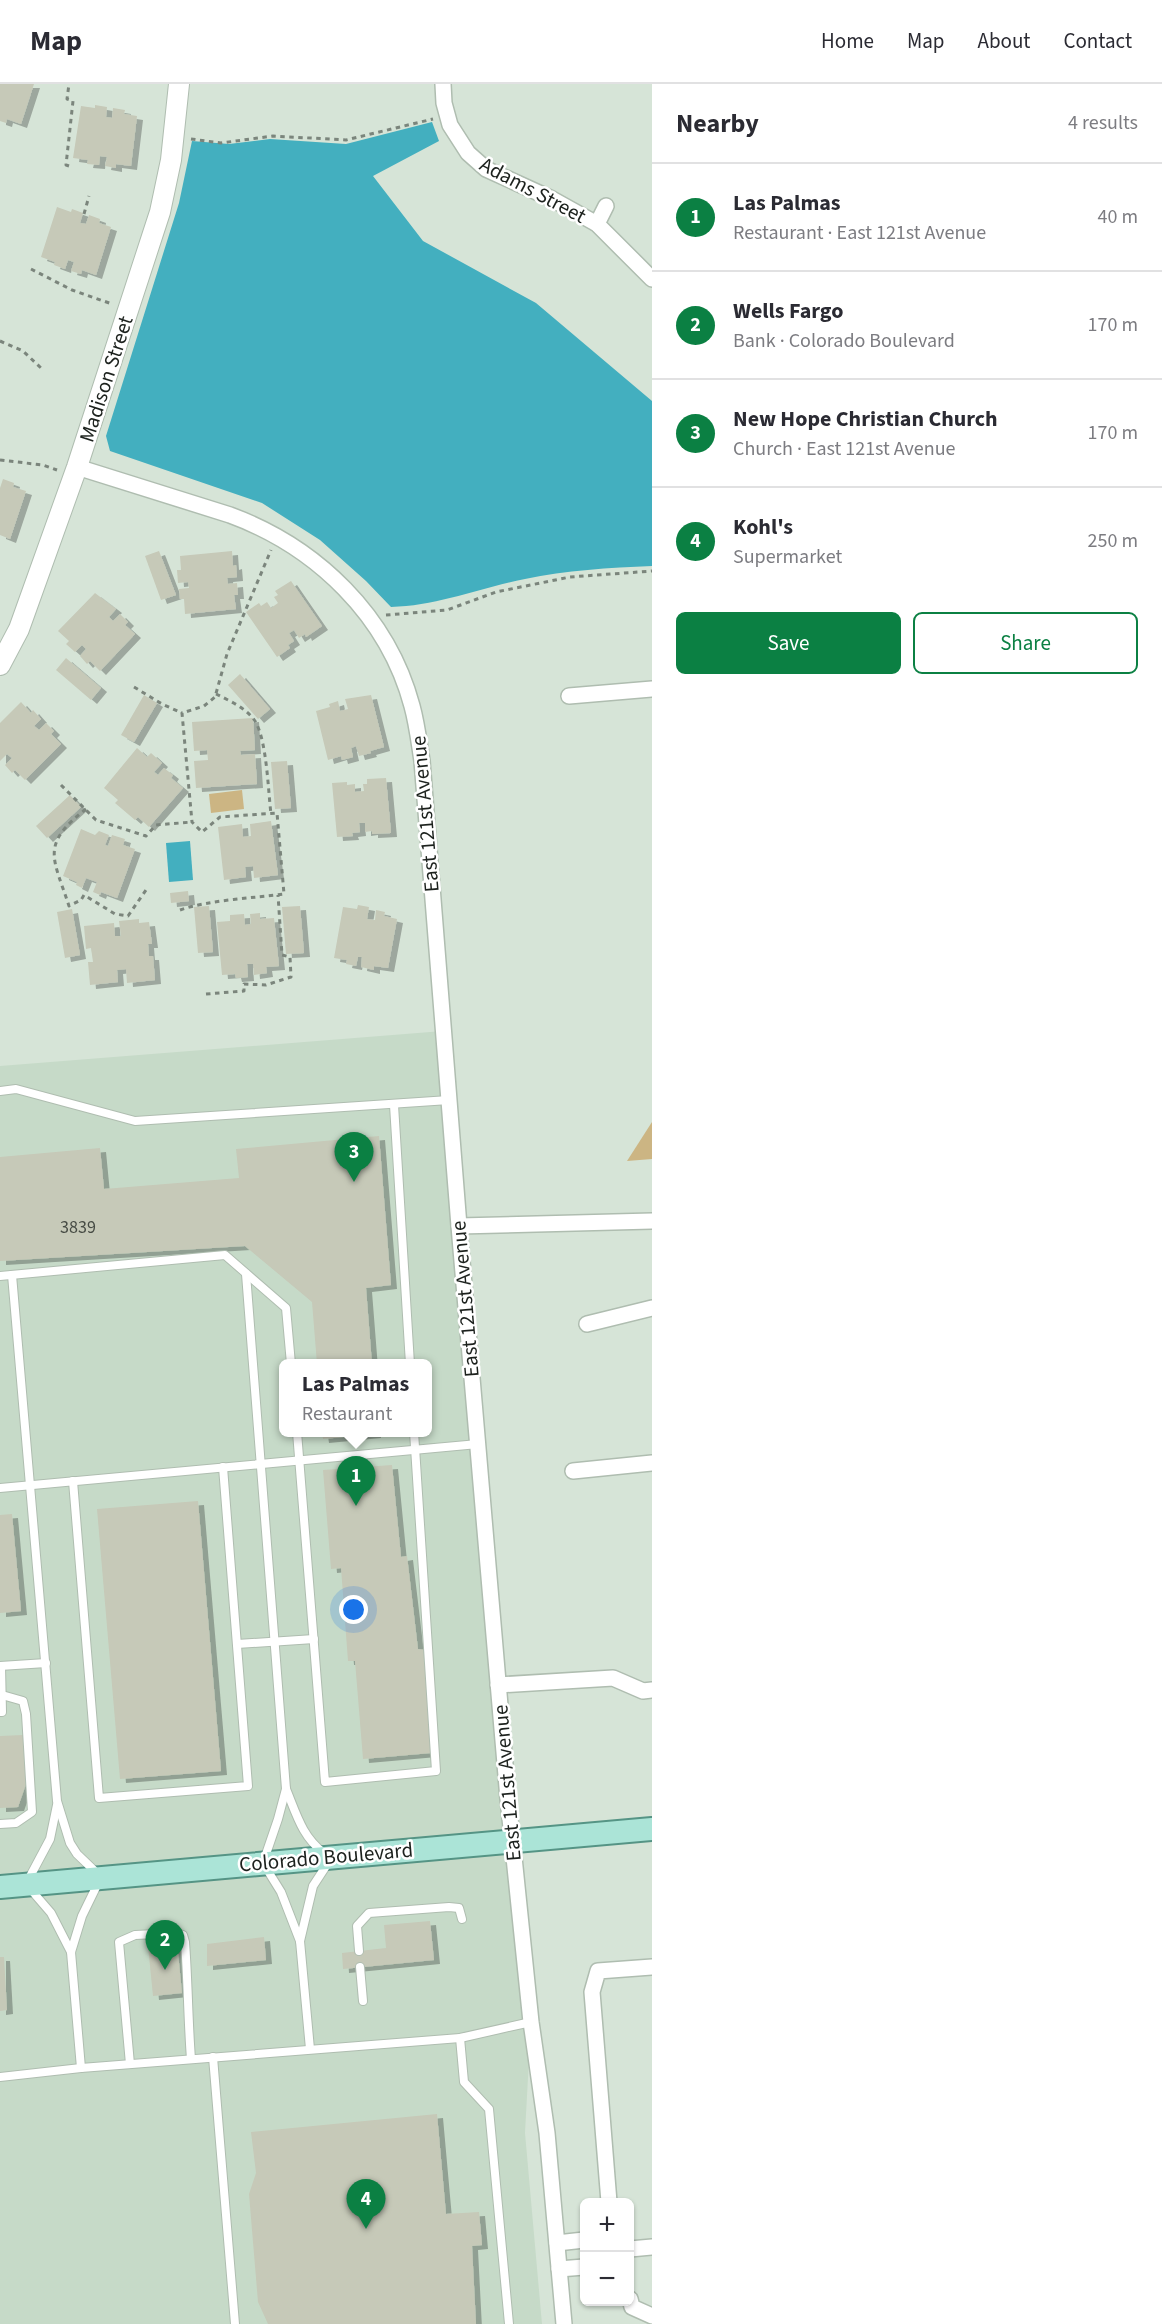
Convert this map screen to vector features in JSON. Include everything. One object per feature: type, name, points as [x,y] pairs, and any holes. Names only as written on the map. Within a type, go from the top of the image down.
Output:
[{"type":"main road","name":"Colorado Boulevard","points":[[0,1887],[652,1829]]},
{"type":"street","name":"Madison Street","points":[[0,665],[19,629],[77,467],[163,204],[174,137],[179,84]]},
{"type":"street","name":"Adams Street","points":[[443,84],[446,115],[461,145],[486,169],[597,224],[652,279]]},
{"type":"street","points":[[597,224],[606,206]]},
{"type":"street","name":"East 121st Avenue","points":[[77,467],[230,515],[281,538],[330,574],[369,616],[391,650],[408,691],[418,731],[512,1841],[531,2022],[547,2133],[564,2324]]},
{"type":"street","points":[[569,696],[652,689]]},
{"type":"street","points":[[459,1226],[652,1221]]},
{"type":"street","points":[[587,1324],[652,1308]]},
{"type":"street","points":[[573,1471],[652,1463]]},
{"type":"street","points":[[498,1684],[613,1678],[643,1691],[652,1690]]},
{"type":"street","points":[[609,2198],[592,1992],[598,1971],[652,1967]]},
{"type":"street","points":[[556,2242],[580,2240]]},
{"type":"street","points":[[634,2249],[652,2247]]},
{"type":"street","points":[[559,2269],[580,2267]]},
{"type":"street","points":[[632,2306],[652,2316]]},
{"type":"lane","points":[[0,1090],[16,1089],[135,1121],[449,1100]]},
{"type":"lane","points":[[394,1105],[410,1359]]},
{"type":"lane","points":[[0,1276],[225,1256],[286,1308],[291,1359]]},
{"type":"lane","points":[[246,1274],[286,1789],[306,1836],[331,1857],[313,1886],[300,1941]]},
{"type":"lane","points":[[12,1275],[57,1801],[70,1843],[77,1854],[101,1877],[82,1916],[71,1952]]},
{"type":"lane","points":[[297,1437],[325,1782],[436,1771],[414,1437]]},
{"type":"lane","points":[[0,1488],[478,1444]]},
{"type":"lane","points":[[73,1481],[99,1798],[248,1786],[222,1467]]},
{"type":"lane","points":[[237,1644],[314,1639]]},
{"type":"lane","points":[[0,1712],[2,1712],[2,1695],[0,1666],[46,1663]]},
{"type":"lane","points":[[0,1824],[16,1823],[32,1812],[26,1714],[23,1701],[2,1695]]},
{"type":"lane","points":[[286,1789],[279,1819],[263,1863],[281,1892],[300,1941],[310,2049]]},
{"type":"lane","points":[[57,1801],[50,1839],[26,1884],[51,1912],[71,1952],[81,2068]]},
{"type":"lane","points":[[359,1951],[357,1926],[369,1913],[448,1906],[459,1908],[462,1920]]},
{"type":"lane","points":[[130,2064],[120,1942],[135,1935],[176,1933],[183,1935],[189,1988],[187,2010],[191,2059]]},
{"type":"lane","points":[[360,1967],[363,2001]]},
{"type":"lane","points":[[0,2077],[81,2068],[460,2038],[531,2022]]},
{"type":"lane","points":[[460,2038],[464,2082],[489,2109],[509,2324]]},
{"type":"lane","points":[[213,2057],[235,2324]]},
{"type":"path","points":[[69,84],[67,99],[73,101],[66,165],[69,166]]},
{"type":"path","points":[[174,137],[221,142],[273,136],[346,140],[446,115]]},
{"type":"path","points":[[84,214],[89,196]]},
{"type":"path","points":[[31,269],[72,290],[111,303]]},
{"type":"path","points":[[0,341],[23,351],[41,368]]},
{"type":"path","points":[[0,460],[42,465],[56,470]]},
{"type":"path","points":[[134,687],[182,713],[204,706],[216,694],[227,654],[272,549]]},
{"type":"path","points":[[369,616],[447,610],[496,592],[570,577],[652,571]]},
{"type":"path","points":[[216,694],[235,704],[256,722],[265,757],[270,814]]},
{"type":"path","points":[[180,910],[198,904],[214,904],[284,894],[277,813],[220,817],[202,832],[192,822],[182,713]]},
{"type":"path","points":[[61,785],[96,820],[146,836],[156,825],[192,822]]},
{"type":"path","points":[[86,809],[69,822],[56,839],[52,852],[69,906],[81,900],[84,895],[115,914],[128,916],[146,890]]},
{"type":"path","points":[[206,994],[244,991],[244,984],[266,985],[291,977],[290,957],[282,955],[278,895]]},
{"type":"shaded area","points":[[242,790],[244,809],[211,813],[209,794]]},
{"type":"shaded area","points":[[443,1031],[531,2022],[525,2133],[542,2324],[0,2324],[0,1066]]},
{"type":"shaded area","points":[[652,1122],[652,1159],[627,1161]]},
{"type":"water","points":[[432,122],[439,141],[373,176],[423,241],[536,303],[652,401],[652,566],[556,573],[442,600],[391,607],[320,540],[262,503],[110,451],[106,436],[179,203],[192,141],[229,144],[270,139],[346,144]]},
{"type":"water","points":[[190,841],[193,880],[169,882],[166,843]]},
{"type":"building","points":[[0,84],[34,84],[21,124],[7,119],[6,123],[0,121]]},
{"type":"building","points":[[95,105],[107,107],[106,117],[112,118],[113,108],[125,110],[124,114],[137,116],[131,166],[116,164],[116,168],[105,166],[107,157],[100,156],[99,165],[87,164],[88,160],[73,158],[81,106],[95,108]]},
{"type":"building","points":[[57,207],[83,213],[80,223],[86,224],[89,215],[100,219],[99,223],[111,227],[96,275],[82,270],[81,274],[71,271],[74,262],[68,260],[65,269],[41,257]]},
{"type":"building","points":[[3,479],[14,483],[13,487],[26,491],[10,539],[0,535],[0,488]]},
{"type":"building","points":[[159,551],[176,595],[161,600],[145,556]]},
{"type":"building","points":[[232,551],[233,566],[236,565],[237,577],[227,578],[228,584],[237,583],[238,595],[234,595],[236,609],[185,614],[184,599],[180,599],[179,589],[189,588],[188,582],[178,583],[177,570],[181,570],[180,556]]},
{"type":"building","points":[[291,581],[322,626],[306,637],[305,634],[299,638],[294,630],[289,633],[294,641],[288,645],[290,648],[277,657],[246,612],[259,603],[261,606],[267,602],[271,608],[278,603],[274,597],[278,595],[275,591]]},
{"type":"building","points":[[95,593],[116,609],[109,617],[113,621],[120,614],[128,622],[125,625],[135,634],[100,671],[90,661],[87,664],[80,656],[86,649],[82,645],[75,652],[66,644],[69,641],[58,631]]},
{"type":"building","points":[[66,658],[101,688],[91,700],[56,670]]},
{"type":"building","points":[[240,674],[270,709],[258,719],[228,685]]},
{"type":"building","points":[[144,695],[157,703],[134,742],[121,735]]},
{"type":"building","points":[[371,695],[384,747],[359,756],[356,746],[351,748],[353,757],[342,760],[341,756],[328,760],[316,711],[330,707],[329,704],[338,701],[340,711],[348,709],[345,699]]},
{"type":"building","points":[[21,702],[31,713],[33,710],[41,719],[34,726],[39,730],[46,723],[54,731],[51,734],[61,744],[25,780],[15,770],[12,773],[5,765],[12,758],[7,754],[0,761],[0,723]]},
{"type":"building","points":[[253,718],[255,750],[240,751],[241,755],[255,754],[257,784],[196,788],[194,761],[208,760],[207,750],[194,751],[192,722]]},
{"type":"building","points":[[137,748],[147,757],[151,753],[162,763],[154,772],[158,775],[164,768],[173,775],[171,778],[183,788],[149,827],[138,817],[135,820],[115,803],[118,800],[104,788]]},
{"type":"building","points":[[287,761],[291,808],[275,809],[271,762]]},
{"type":"building","points":[[386,778],[391,833],[365,832],[365,823],[359,823],[360,832],[352,833],[353,836],[337,837],[332,783],[355,784],[355,792],[364,791],[363,784],[367,784],[367,779]]},
{"type":"building","points":[[70,795],[81,807],[47,838],[36,826]]},
{"type":"building","points":[[271,821],[278,875],[254,878],[253,866],[245,867],[246,877],[224,880],[218,827],[242,824],[243,837],[251,836],[250,824]]},
{"type":"building","points":[[81,829],[95,835],[99,831],[109,835],[105,845],[108,846],[112,835],[125,839],[123,845],[135,849],[117,898],[101,892],[100,895],[93,892],[97,882],[86,878],[82,888],[76,885],[77,882],[63,876]]},
{"type":"building","points":[[188,891],[189,901],[171,903],[170,893]]},
{"type":"building","points":[[358,905],[369,907],[367,919],[375,920],[376,910],[385,912],[384,916],[397,919],[388,968],[374,966],[374,970],[361,967],[362,957],[358,957],[356,966],[346,964],[347,960],[334,958],[343,907],[357,909]]},
{"type":"building","points":[[209,906],[213,952],[198,953],[194,907]]},
{"type":"building","points":[[300,906],[304,953],[286,954],[282,907]]},
{"type":"building","points":[[72,909],[80,955],[65,958],[57,912]]},
{"type":"building","points":[[260,913],[260,919],[274,918],[279,966],[266,967],[267,973],[254,975],[253,964],[247,964],[248,977],[236,978],[235,974],[222,975],[217,922],[230,921],[230,915],[244,914],[245,925],[251,924],[250,914]]},
{"type":"building","points":[[139,919],[139,923],[149,922],[152,944],[148,944],[149,956],[153,956],[155,980],[127,983],[126,969],[117,970],[118,982],[90,985],[88,962],[93,962],[91,948],[86,949],[84,926],[114,923],[115,936],[121,936],[119,921]]},
{"type":"building","points":[[379,1136],[391,1285],[366,1288],[372,1359],[317,1359],[312,1302],[245,1246],[0,1261],[0,1157],[100,1148],[104,1189],[239,1178],[236,1149]]},
{"type":"building","points":[[392,1465],[401,1557],[407,1556],[418,1649],[425,1650],[431,1753],[363,1759],[355,1661],[348,1661],[341,1568],[331,1569],[323,1470]]},
{"type":"building","points":[[198,1501],[221,1771],[120,1779],[97,1509]]},
{"type":"building","points":[[12,1514],[21,1611],[0,1613],[0,1515]]},
{"type":"building","points":[[23,1735],[26,1784],[18,1807],[0,1808],[0,1736]]},
{"type":"building","points":[[430,1921],[434,1960],[343,1969],[342,1953],[386,1948],[384,1925]]},
{"type":"building","points":[[264,1937],[266,1960],[207,1966],[207,1944]]},
{"type":"building","points":[[177,1943],[182,1993],[153,1996],[148,1946]]},
{"type":"building","points":[[0,1957],[4,1957],[7,2010],[0,2011]]},
{"type":"building","points":[[437,2114],[446,2214],[479,2212],[482,2245],[472,2246],[476,2324],[268,2324],[258,2302],[249,2194],[256,2173],[251,2132]]},
{"type":"place","name":"New Hope Christian Church","points":[[354,1182]]},
{"type":"place","name":"Las Palmas","points":[[356,1506]]},
{"type":"place","name":"Wells Fargo","points":[[165,1970]]},
{"type":"place","name":"Kohl's","points":[[366,2229]]}]
